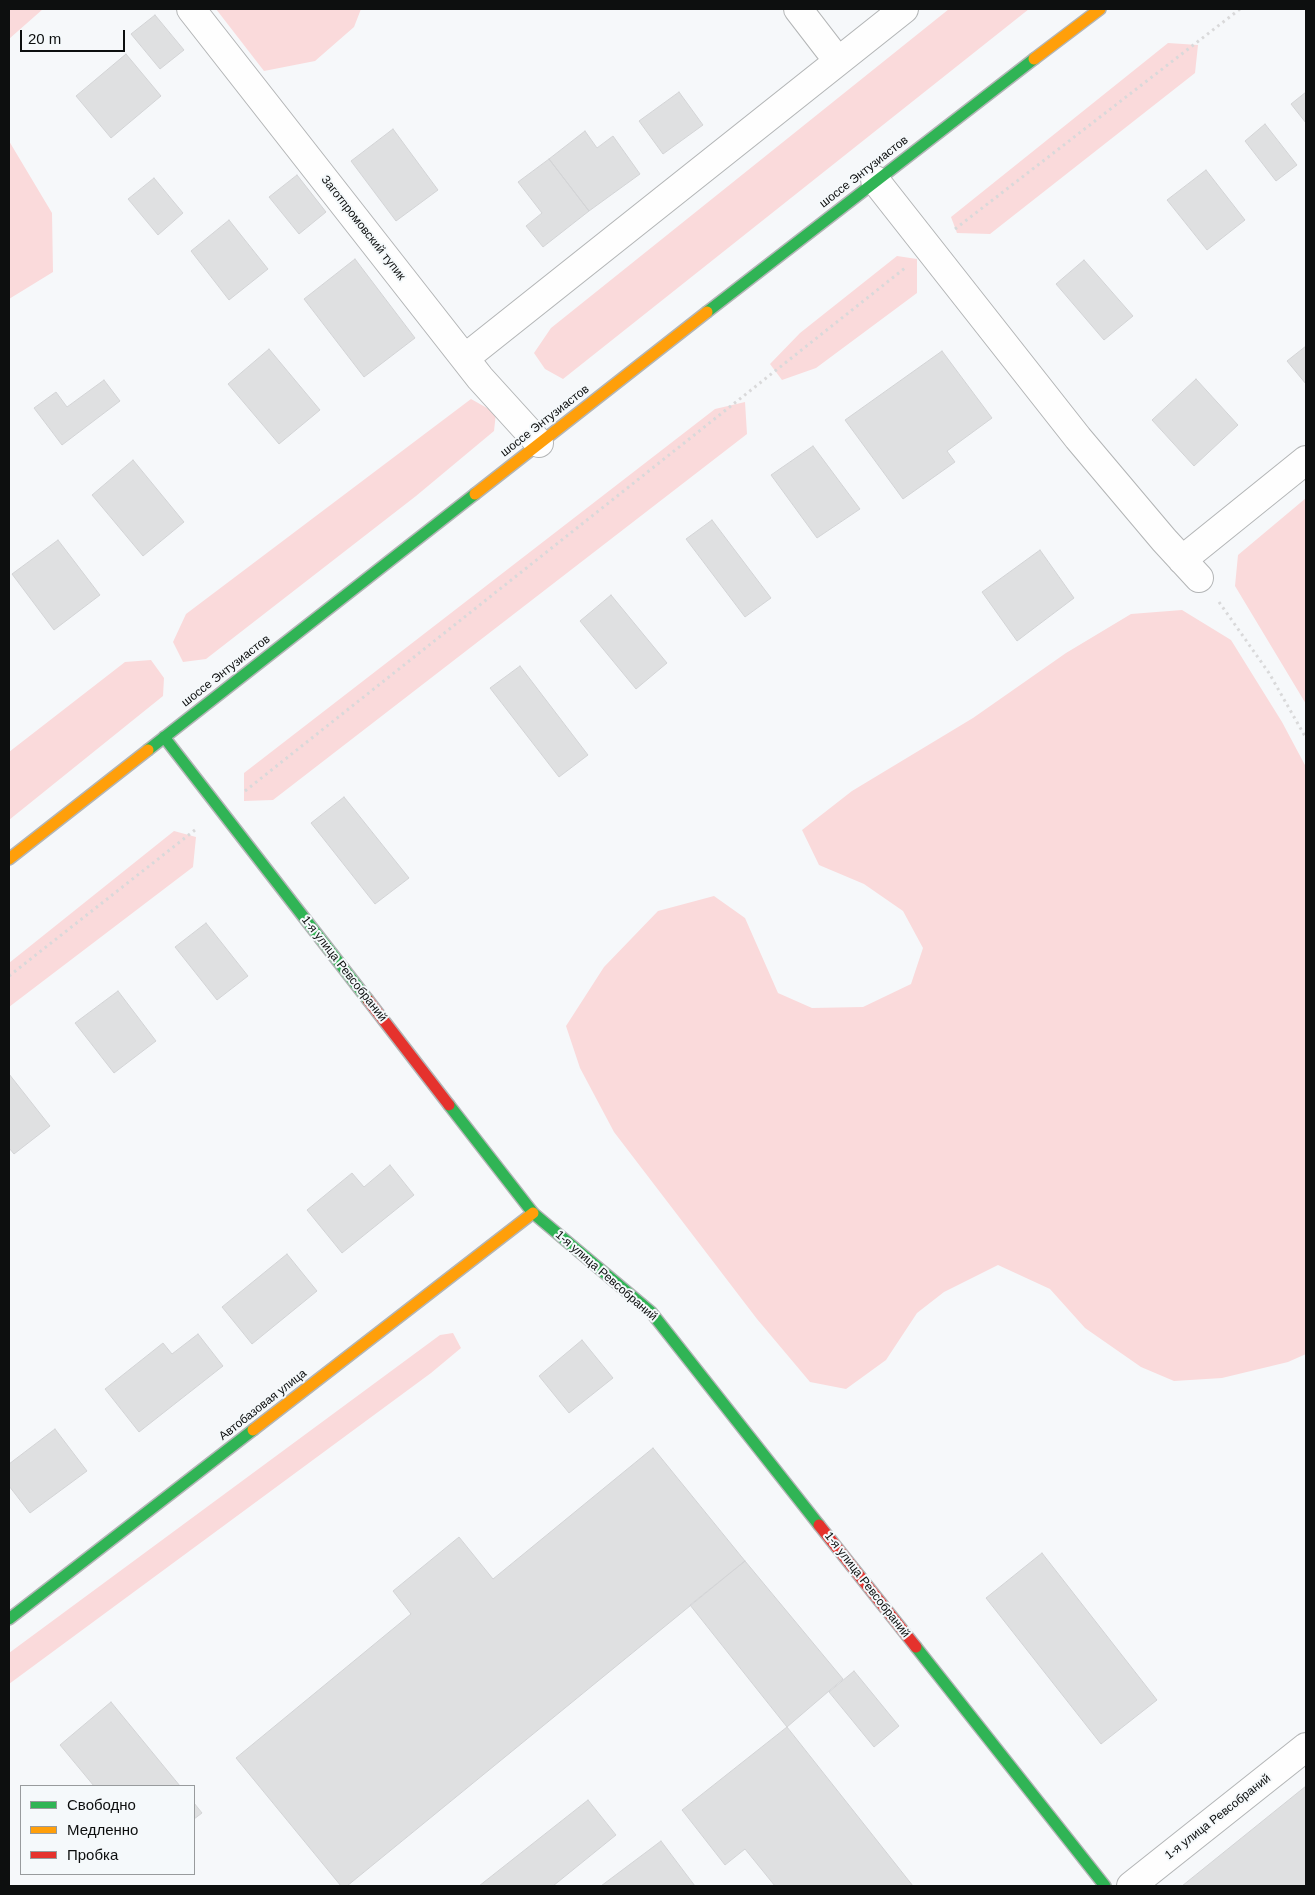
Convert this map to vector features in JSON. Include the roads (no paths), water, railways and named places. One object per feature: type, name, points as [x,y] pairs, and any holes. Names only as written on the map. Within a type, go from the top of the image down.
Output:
[{"type":"street","name":"Заготпромовский тупик","points":[[192,9],[465,358],[539,443]]},
{"type":"street","points":[[798,9],[838,61]]},
{"type":"street","points":[[465,358],[904,9]]},
{"type":"street","name":"шоссе Энтузиастов","points":[[9,858],[875,180],[1100,9]]},
{"type":"street","points":[[875,180],[1078,438],[1191,569],[1306,460]]},
{"type":"street","name":"1-я улица Ревсобраний","points":[[164,737],[533,1213],[651,1312],[1105,1886]]},
{"type":"street","name":"Автобазовая улица","points":[[9,1619],[533,1213]]},
{"type":"street","name":"1-я улица Ревсобраний","points":[[1131,1886],[1306,1747]]}]
